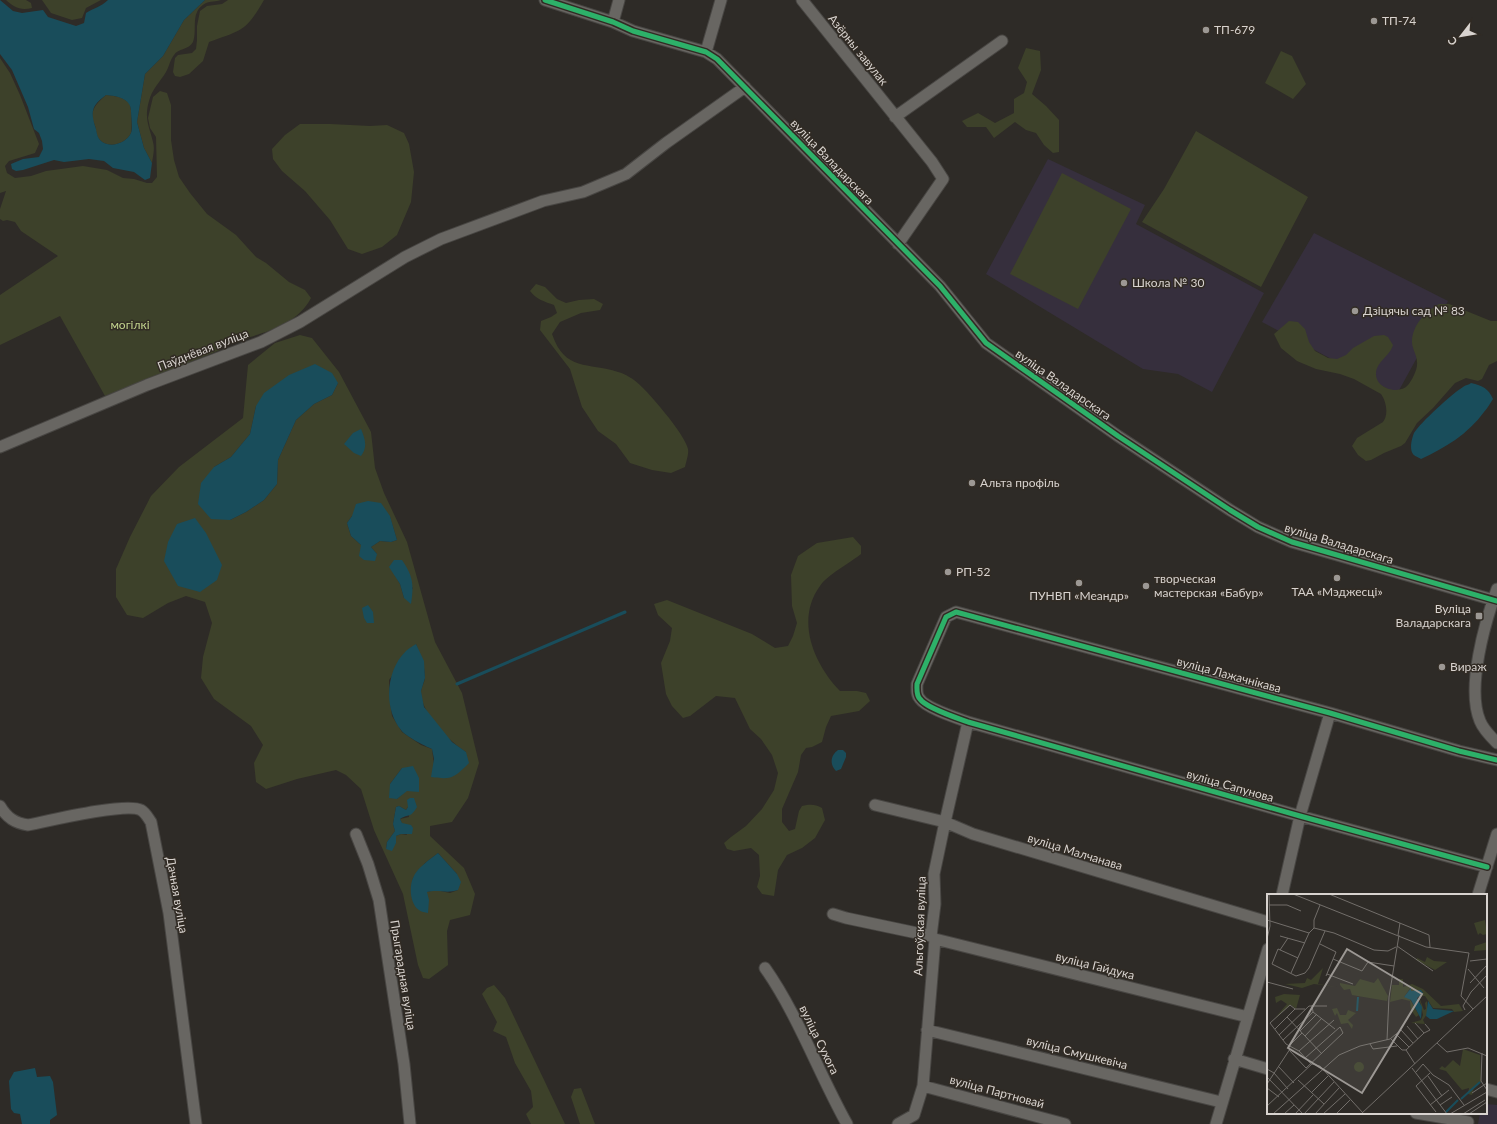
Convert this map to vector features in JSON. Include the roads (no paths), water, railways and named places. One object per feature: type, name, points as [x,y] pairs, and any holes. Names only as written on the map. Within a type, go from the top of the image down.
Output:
[{"type":"street","points":[[545,0],[613,22],[633,31],[706,52],[721,0]]},
{"type":"street","points":[[613,22],[619,0]]},
{"type":"street","name":"Азёрны завулак","points":[[802,0],[932,162],[943,179],[898,244]]},
{"type":"street","points":[[895,117],[1002,40]]},
{"type":"street","name":"вуліца Валадарскага","points":[[706,52],[717,59],[940,286],[986,343],[1118,436],[1241,517],[1258,527],[1292,542],[1495,601]]},
{"type":"street","name":"Паўднёвая вуліца","points":[[0,447],[147,385],[261,342],[300,322],[405,257],[441,239],[543,201],[583,192],[626,174],[666,143],[745,87]]},
{"type":"street","points":[[1496,739],[1480,722],[1476,707],[1475,688],[1480,651],[1495,601],[1497,589]]},
{"type":"street","name":"вуліца Лажачнікава","points":[[956,612],[1330,713],[1459,751],[1497,760]]},
{"type":"street","name":"вуліца Сапунова","points":[[956,612],[946,617],[917,684],[919,699],[927,705],[968,722],[1487,867]]},
{"type":"street","points":[[1282,894],[1300,816],[1330,713]]},
{"type":"street","name":"Альгоўская вуліца","points":[[898,1124],[914,1115],[923,1086],[935,904],[934,874],[968,722]]},
{"type":"street","name":"вуліца Малчанава","points":[[875,805],[945,822],[980,837],[1267,922]]},
{"type":"street","name":"Дачная вуліца","points":[[0,806],[8,817],[16,823],[28,825],[112,810],[140,810],[146,814],[151,822],[168,913],[196,1124]]},
{"type":"street","name":"Прыгарадная вуліца","points":[[356,834],[368,864],[378,900],[404,1064],[410,1124]]},
{"type":"street","points":[[1478,894],[1497,834]]},
{"type":"street","name":"вуліца Гайдука","points":[[833,914],[1248,1017]]},
{"type":"street","points":[[1216,1124],[1221,1102],[1267,952]]},
{"type":"street","name":"вуліца Сухога","points":[[765,968],[774,981],[847,1124]]},
{"type":"street","name":"вуліца Смушкевіча","points":[[927,1030],[1221,1102]]},
{"type":"street","points":[[1234,1059],[1267,1069]]},
{"type":"street","name":"вуліца Партновай","points":[[923,1086],[1065,1124]]},
{"type":"street","points":[[1487,1089],[1497,1092]]},
{"type":"street","points":[[1423,1114],[1468,1120]]},
{"type":"water","points":[[0,0],[13,11],[22,13],[43,10],[48,17],[76,26],[84,23],[86,13],[108,0],[205,0],[184,20],[163,56],[145,74],[137,122],[144,148],[152,163],[150,178],[145,180],[134,172],[113,168],[104,161],[89,159],[64,162],[54,160],[23,170],[16,171],[12,169],[11,164],[23,159],[39,157],[43,149],[39,133],[34,129],[28,107],[12,70],[0,54]],"holes":[[[106,95],[122,98],[126,100],[130,107],[132,131],[129,137],[125,140],[112,145],[103,143],[100,140],[97,135],[93,116],[95,105]]]},
{"type":"water","points":[[315,364],[332,373],[338,383],[332,395],[314,404],[296,420],[278,460],[277,484],[264,500],[246,512],[230,520],[211,519],[198,504],[201,483],[214,467],[231,457],[250,434],[256,406],[264,393],[289,375]]},
{"type":"water","points":[[1471,383],[1485,388],[1493,399],[1478,420],[1456,440],[1439,450],[1421,459],[1414,455],[1411,449],[1411,444],[1417,428],[1452,395],[1464,386]]},
{"type":"water","points":[[361,429],[365,440],[365,449],[361,456],[354,453],[344,444],[353,433]]},
{"type":"water","points":[[368,501],[381,503],[390,516],[397,540],[391,542],[380,541],[371,547],[377,554],[375,561],[364,560],[359,556],[361,545],[351,536],[347,523],[352,516],[356,504]]},
{"type":"water","points":[[195,518],[206,533],[222,565],[217,580],[200,592],[178,586],[164,561],[168,542],[177,524]]},
{"type":"water","points":[[394,560],[402,560],[412,580],[411,604],[404,598],[400,584],[389,567]]},
{"type":"water","points":[[368,605],[373,612],[374,623],[367,623],[364,618],[362,608]]},
{"type":"water","points":[[416,644],[424,661],[425,678],[421,691],[424,707],[452,742],[466,752],[469,763],[460,772],[452,777],[431,777],[434,759],[432,749],[415,741],[403,732],[395,721],[391,711],[389,689],[394,668],[406,651]]},
{"type":"water","points":[[838,750],[843,750],[846,753],[846,757],[841,769],[836,771],[832,765],[832,757]]},
{"type":"water","points":[[413,766],[419,778],[419,792],[407,791],[397,799],[389,798],[390,784],[402,768]]},
{"type":"water","points":[[414,798],[417,807],[411,814],[400,819],[402,823],[411,825],[413,828],[412,834],[401,834],[396,836],[396,843],[392,851],[386,849],[387,842],[395,831],[393,824],[396,807],[399,806],[406,810],[408,807],[407,800]]},
{"type":"water","points":[[438,853],[457,874],[461,882],[458,890],[450,892],[427,892],[429,900],[428,913],[420,911],[414,904],[411,895],[411,886],[417,871]]},
{"type":"water","points":[[35,1068],[37,1077],[50,1076],[53,1082],[57,1115],[50,1120],[50,1124],[22,1124],[20,1114],[14,1113],[11,1109],[9,1081],[14,1072]]},
{"type":"waterway","points":[[457,684],[625,612]]},
{"type":"place","name":"ТП-74","points":[[1374,21]]},
{"type":"place","name":"ТП-679","points":[[1206,30]]},
{"type":"place","name":"Школа № 30","points":[[1124,283]]},
{"type":"place","name":"Дзіцячы сад № 83","points":[[1355,311]]},
{"type":"place","name":"Альта профіль","points":[[972,483]]},
{"type":"place","name":"РП-52","points":[[948,572]]},
{"type":"place","name":"ТАА «Мэджесці»","points":[[1337,578]]},
{"type":"place","name":"ПУНВП «Меандр»","points":[[1079,583]]},
{"type":"place","name":"творческая мастерская «Бабур»","points":[[1146,586]]},
{"type":"place","name":"Вуліца Валадарскага","points":[[1479,616]]},
{"type":"place","name":"Вираж","points":[[1442,667]]},
{"type":"park label","name":"могілкі","points":[[130,325]]}]
